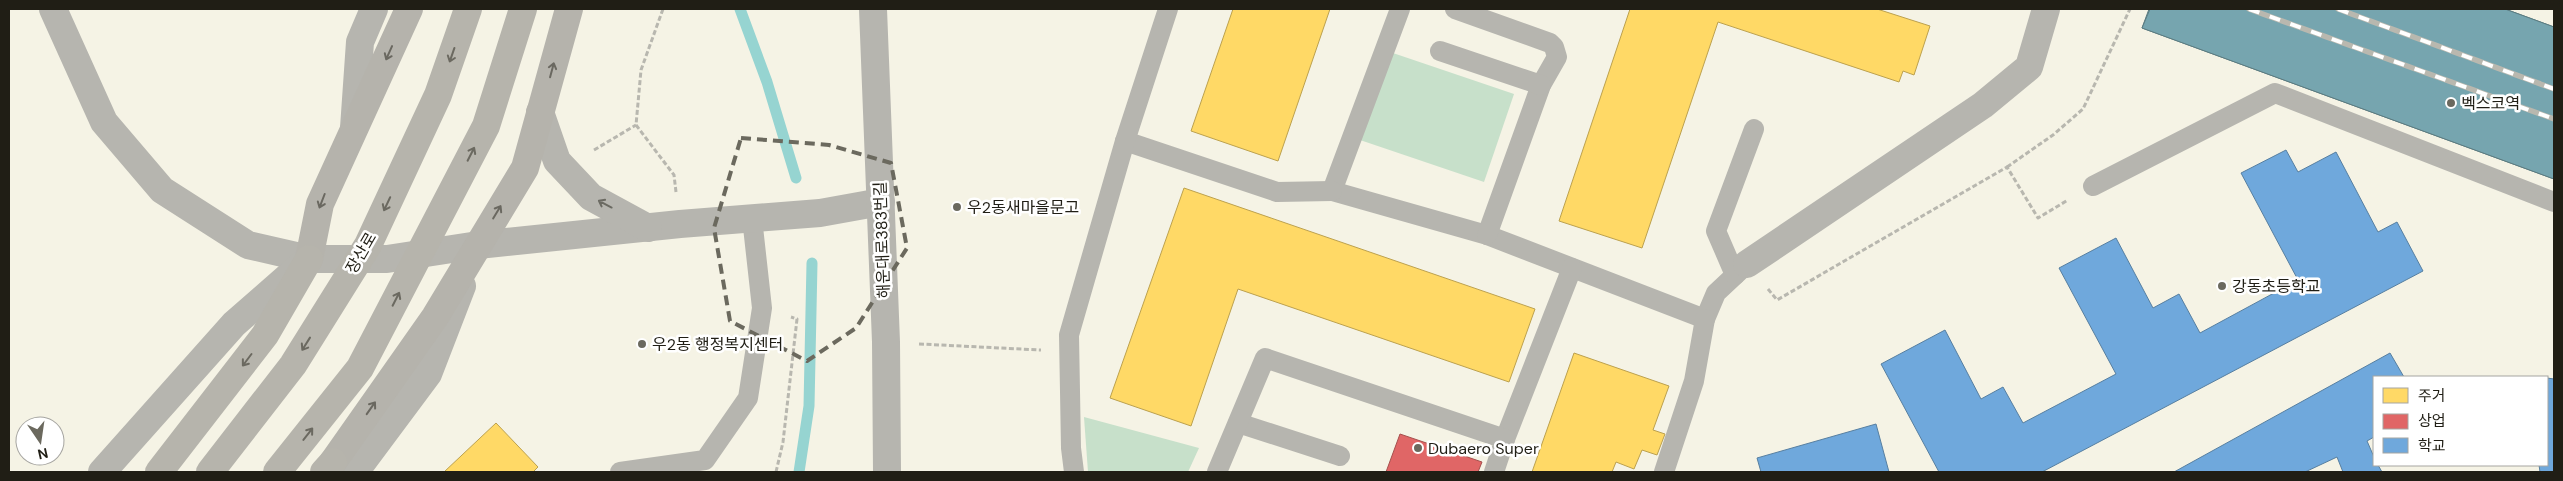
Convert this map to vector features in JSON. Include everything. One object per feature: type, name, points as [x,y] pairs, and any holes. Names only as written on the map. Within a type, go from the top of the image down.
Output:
[{"type":"highway","name":"장산로","points":[[210,472],[293,365],[368,244],[438,95],[468,9]]},
{"type":"highway","points":[[277,472],[360,368],[486,126],[524,9]]},
{"type":"highway","points":[[159,472],[265,335],[308,259]]},
{"type":"main road","points":[[308,259],[320,204],[409,9]]},
{"type":"main road","points":[[337,469],[436,317],[525,168],[569,9]]},
{"type":"street","points":[[53,9],[104,122],[162,190],[248,245],[308,259],[387,259],[478,245],[680,224],[820,213],[881,202]]},
{"type":"street","points":[[354,132],[360,42],[374,9]]},
{"type":"street","name":"해운대로383번길","points":[[872,9],[886,342],[887,472]]},
{"type":"street","points":[[1741,269],[1983,105],[2029,67],[2046,9]]},
{"type":"street","points":[[540,112],[557,161],[591,197],[648,228]]},
{"type":"street","points":[[102,472],[234,324],[308,259]]},
{"type":"lane","points":[[1074,472],[1071,448],[1069,335],[1125,141],[1168,9]]},
{"type":"lane","points":[[1332,191],[1400,9]]},
{"type":"lane","points":[[1455,9],[1550,43],[1554,47],[1557,57],[1541,85],[1487,235]]},
{"type":"lane","points":[[1440,51],[1541,85]]},
{"type":"lane","points":[[2093,186],[2275,93],[2554,202]]},
{"type":"lane","points":[[1664,472],[1694,381],[1705,318],[1716,293],[1741,269],[1716,231],[1754,129]]},
{"type":"lane","points":[[1125,141],[1277,192],[1332,191],[1487,235],[1705,318]]},
{"type":"lane","points":[[620,472],[705,460],[748,398],[762,308],[752,218]]},
{"type":"lane","points":[[1494,472],[1572,268]]},
{"type":"lane","points":[[1217,472],[1265,358],[1506,439]]},
{"type":"lane","points":[[1238,422],[1340,456]]},
{"type":"path","points":[[663,9],[641,70],[636,125],[674,175],[680,224]]},
{"type":"path","points":[[1741,269],[1777,300],[2007,168],[2053,136],[2083,109],[2130,9]]},
{"type":"path","points":[[2007,168],[2038,218],[2093,186]]},
{"type":"path","points":[[762,308],[797,319],[783,442],[776,472]]},
{"type":"path","points":[[886,342],[1069,351]]},
{"type":"highlighted area","points":[[741,138],[829,145],[891,163],[907,248],[856,328],[807,361],[730,321],[714,228]]},
{"type":"green space","points":[[1390,52],[1514,94],[1484,182],[1360,140]]},
{"type":"green space","points":[[1084,417],[1199,448],[1188,472],[1088,472]]},
{"type":"building: 주거","points":[[1233,9],[1330,9],[1278,161],[1191,131]]},
{"type":"building: 주거","points":[[1630,9],[1877,9],[1930,26],[1914,75],[1903,71],[1899,82],[1718,22],[1642,248],[1559,221]]},
{"type":"building: 주거","points":[[1184,188],[1535,309],[1509,382],[1238,289],[1191,426],[1110,398]]},
{"type":"building: 주거","points":[[1574,353],[1669,386],[1653,430],[1665,434],[1657,455],[1642,450],[1634,469],[1616,462],[1612,472],[1532,472]]},
{"type":"building: 주거","points":[[496,423],[538,467],[533,472],[444,472]]},
{"type":"building: 상업","name":"Dubaero Super","points":[[1400,434],[1482,462],[1478,472],[1386,472]]},
{"type":"building: 학교","points":[[2286,150],[2298,172],[2336,152],[2378,232],[2397,222],[2423,271],[2042,472],[1939,472],[1881,364],[1945,330],[1981,399],[2003,387],[2023,423],[2116,374],[2059,268],[2116,238],[2153,308],[2179,294],[2200,333],[2298,280],[2241,173]]},
{"type":"building: 학교","points":[[2390,353],[2403,376],[2373,376],[2373,438],[2367,441],[2373,455],[2373,466],[2379,466],[2382,472],[2343,472],[2337,457],[2305,472],[2174,472]]},
{"type":"building: 학교","points":[[2548,378],[2554,379],[2554,472],[2540,472],[2539,466],[2548,466]]},
{"type":"building: 학교","points":[[1876,424],[1889,472],[1761,472],[1757,458]]},
{"type":"building: 공공","name":"벡스코역","points":[[2149,9],[2505,9],[2554,27],[2554,179],[2142,28]]},
{"type":"building: 공공","name":"벡스코역","points":[[2150,9],[2505,9],[2554,27],[2554,179],[2142,28]]},
{"type":"waterway","points":[[740,9],[767,82],[796,178]]},
{"type":"waterway","points":[[799,472],[809,406],[812,263]]},
{"type":"railway","points":[[2249,9],[2554,119]]},
{"type":"railway","points":[[2338,9],[2554,89]]},
{"type":"place","name":"벡스코역","points":[[2451,103]]},
{"type":"place","name":"우2동새마을문고","points":[[957,207]]},
{"type":"place","name":"강동초등학교","points":[[2222,286]]},
{"type":"place","name":"우2동 행정복지센터","points":[[642,344]]},
{"type":"place","name":"Dubaero Super","points":[[1418,448]]}]
